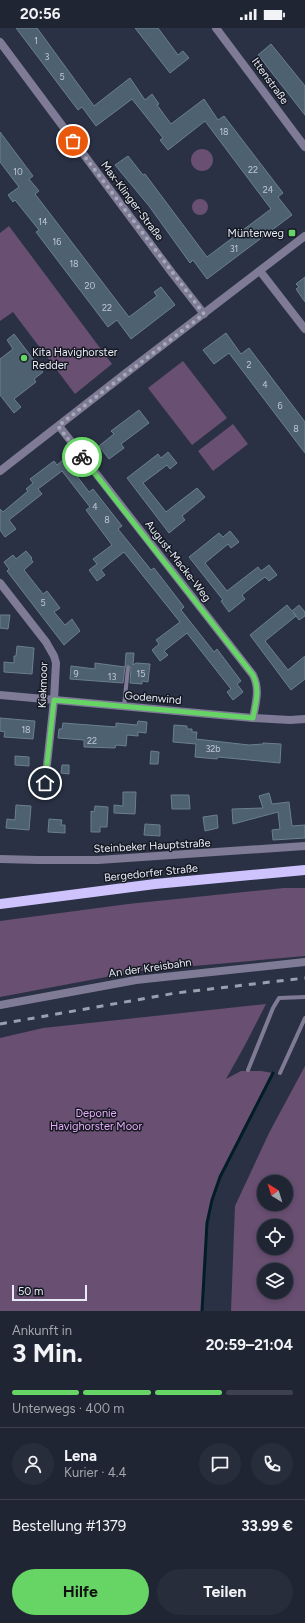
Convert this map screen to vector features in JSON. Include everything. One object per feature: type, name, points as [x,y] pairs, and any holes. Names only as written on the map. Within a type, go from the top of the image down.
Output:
[{"type":"main road","name":"Bergedorfer Straße","points":[[0,904],[155,884],[305,870]]},
{"type":"street","name":"Ittenstraße","points":[[216,28],[305,147]]},
{"type":"street","name":"Max-Klinger-Straße","points":[[0,42],[204,314]]},
{"type":"street","points":[[0,472],[305,236]]},
{"type":"street","points":[[260,271],[305,329]]},
{"type":"street","name":"August-Macke-Weg","points":[[58,426],[253,675],[257,683],[258,690],[253,718]]},
{"type":"street","name":"Kiekmoor","points":[[0,583],[52,650],[56,664],[54,700],[45,783]]},
{"type":"street","name":"Godenwind","points":[[0,695],[253,718],[290,720],[305,719]]},
{"type":"street","name":"Steinbeker Hauptstraße","points":[[0,859],[98,860],[305,846]]},
{"type":"street","name":"An der Kreisbahn","points":[[0,1005],[136,980],[305,962]]},
{"type":"lane","points":[[124,706],[128,668]]},
{"type":"lane","points":[[248,1070],[273,1008],[279,998],[305,997]]},
{"type":"lane","points":[[280,1073],[305,1018]]},
{"type":"green space","points":[[198,149],[206,149],[213,156],[213,164],[206,171],[198,171],[191,164],[191,156]]},
{"type":"green space","points":[[200,199],[206,201],[208,207],[206,213],[200,215],[194,213],[192,207],[194,201]]},
{"type":"green space","points":[[9,226],[112,364],[75,394],[13,312],[0,321],[0,233]]},
{"type":"green space","points":[[183,361],[227,418],[192,445],[148,388]]},
{"type":"green space","points":[[233,424],[248,444],[213,471],[198,451]]},
{"type":"green space","points":[[284,888],[305,888],[305,956],[138,971],[0,997],[0,921],[128,904]]},
{"type":"green space","name":"Deponie Havighorster Moor","points":[[266,1004],[226,1079],[241,1071],[261,1071],[273,1073],[220,1177],[212,1200],[207,1223],[202,1311],[0,1311],[0,1038],[43,1028]]},
{"type":"green space","points":[[305,1066],[305,1311],[231,1311],[235,1206],[269,1133]]},
{"type":"building","points":[[16,28],[37,28],[94,106],[130,78],[145,100],[152,94],[159,104],[157,105],[171,124],[204,99],[218,120],[224,116],[283,193],[278,197],[292,215],[207,279],[193,260],[190,263],[149,206],[115,165],[128,156],[143,175],[145,174],[207,257],[271,209],[205,121],[168,150],[160,140],[163,138],[132,99],[96,126],[82,107],[78,110]]},
{"type":"building","points":[[135,28],[158,28],[178,55],[183,51],[189,58],[170,73]]},
{"type":"building","points":[[271,44],[305,86],[305,115],[258,55]]},
{"type":"building","points":[[0,132],[33,176],[29,179],[39,191],[35,194],[129,317],[157,296],[154,292],[161,287],[175,305],[131,339],[117,320],[108,327],[36,232],[39,230],[15,200],[13,202],[8,195],[19,187],[0,162]]},
{"type":"building","points":[[305,277],[305,302],[296,289],[299,287],[296,284]]},
{"type":"building","points":[[226,333],[241,354],[249,348],[305,422],[305,453],[229,353],[214,364],[203,350]]},
{"type":"building","points":[[14,334],[43,372],[34,379],[36,382],[14,399],[21,407],[14,413],[0,395],[0,359],[13,349],[7,340]]},
{"type":"building","points":[[139,410],[149,423],[121,444],[124,448],[109,459],[99,446],[114,434],[111,431]]},
{"type":"building","points":[[168,452],[177,463],[170,469],[167,465],[143,483],[166,512],[197,488],[205,497],[182,516],[185,520],[169,533],[127,478],[158,454],[161,458]]},
{"type":"building","points":[[64,459],[89,492],[93,489],[122,526],[118,529],[151,570],[154,568],[184,607],[181,610],[214,652],[217,649],[241,681],[237,684],[243,692],[233,700],[227,692],[231,689],[187,633],[164,651],[168,655],[160,661],[152,650],[159,644],[156,640],[180,622],[124,552],[101,570],[105,575],[97,581],[89,570],[97,564],[93,559],[112,545],[86,510],[90,507],[62,471],[38,489],[42,494],[9,520],[16,529],[5,537],[0,530],[0,509],[3,512],[28,491],[26,489],[33,483],[30,479],[54,461],[57,465]]},
{"type":"building","points":[[230,531],[239,542],[231,548],[228,544],[205,563],[227,591],[258,567],[261,571],[269,565],[277,575],[269,581],[265,577],[257,583],[242,595],[245,599],[229,612],[221,601],[223,600],[189,557],[219,533],[223,537]]},
{"type":"building","points":[[26,551],[32,558],[31,559],[33,562],[24,570],[43,594],[47,591],[60,608],[54,612],[65,625],[72,619],[80,631],[64,645],[7,571],[9,569],[4,562],[13,555],[16,559]]},
{"type":"building","points":[[287,605],[292,611],[299,605],[305,612],[305,616],[299,620],[296,616],[265,641],[288,670],[305,656],[305,679],[291,690],[250,635]]},
{"type":"building","points":[[0,615],[10,615],[8,629],[0,628]]},
{"type":"building","points":[[17,646],[34,648],[32,674],[4,672],[4,662],[14,663],[14,656],[16,656]]},
{"type":"building","points":[[126,653],[134,653],[133,665],[136,663],[150,664],[148,682],[142,681],[142,684],[130,683],[131,668],[128,665],[125,667]]},
{"type":"building","points":[[95,663],[125,667],[123,683],[70,679],[71,666],[95,669]]},
{"type":"building","points":[[0,718],[35,721],[33,739],[4,737],[5,732],[0,731]]},
{"type":"building","points":[[138,721],[147,722],[146,733],[138,732],[138,736],[127,735],[126,746],[116,745],[115,748],[84,747],[84,740],[58,738],[59,729],[62,729],[63,723],[116,727],[116,723],[137,725]]},
{"type":"building","points":[[174,725],[187,726],[187,729],[192,729],[192,732],[197,732],[196,739],[249,745],[263,743],[281,744],[280,763],[218,757],[217,759],[195,757],[196,744],[173,742]]},
{"type":"building","points":[[151,751],[159,752],[158,764],[150,764]]},
{"type":"building","points":[[15,756],[29,757],[29,766],[15,765]]},
{"type":"building","points":[[62,765],[69,765],[69,774],[61,773]]},
{"type":"building","points":[[123,792],[136,792],[135,814],[114,813],[114,805],[123,806]]},
{"type":"building","points":[[269,793],[272,804],[289,802],[292,826],[305,825],[305,838],[273,840],[272,830],[280,829],[278,812],[233,824],[232,809],[263,808],[259,796]]},
{"type":"building","points":[[171,795],[189,795],[190,809],[172,809]]},
{"type":"building","points":[[16,805],[31,806],[29,830],[6,828],[7,819],[15,820]]},
{"type":"building","points":[[95,806],[108,807],[107,827],[100,827],[100,832],[91,832],[91,811],[94,812]]},
{"type":"building","points":[[217,815],[218,828],[205,831],[203,817]]},
{"type":"building","points":[[49,819],[62,820],[61,825],[65,825],[65,833],[48,832]]},
{"type":"building","points":[[145,824],[160,825],[160,836],[144,835]]},
{"type":"waterway","points":[[202,1311],[207,1223],[212,1200],[220,1177],[273,1073]]},
{"type":"railway","points":[[0,1024],[176,993],[305,978]]},
{"type":"way so far","points":[[73,141],[204,314],[58,426],[82,457]]},
{"type":"place","name":"Münterweg","points":[[292,233]]},
{"type":"place","name":"Kita Havighorster Redder","points":[[24,358]]},
{"type":"route","points":[[45,783],[54,700],[253,718],[257,701],[257,683],[253,675],[82,457]]}]
